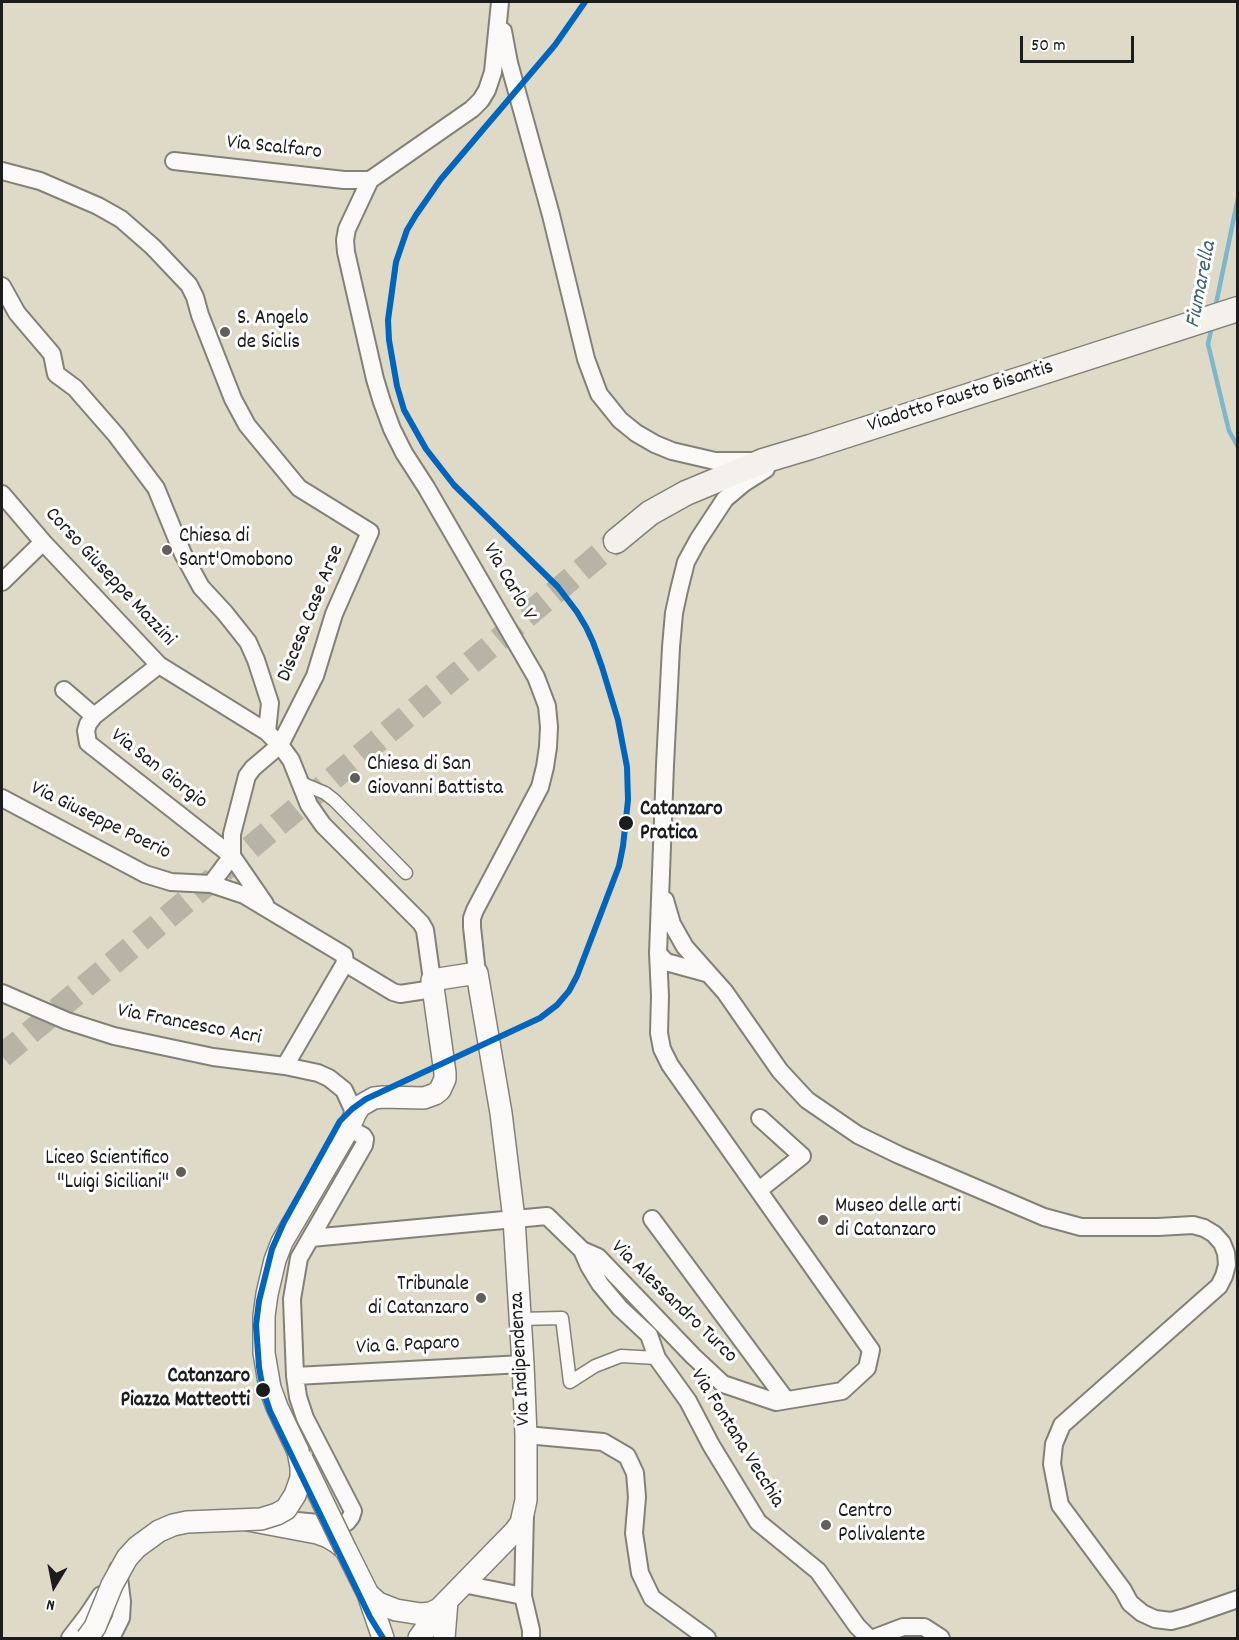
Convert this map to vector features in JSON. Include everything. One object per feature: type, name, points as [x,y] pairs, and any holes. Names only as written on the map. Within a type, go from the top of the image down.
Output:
[{"type":"main road","name":"Viadotto Fausto Bisantis","points":[[616,541],[650,513],[686,493],[763,461],[1238,309]]},
{"type":"street","points":[[500,7],[509,63],[551,215],[586,359],[599,394],[628,427],[655,444],[672,451],[715,461],[763,461]]},
{"type":"street","name":"Via Carlo V","points":[[477,973],[472,918],[540,787],[547,757],[549,727],[547,706],[536,677],[392,429],[382,402],[346,252],[347,228],[370,180],[472,110],[481,100],[493,72],[500,7]]},
{"type":"street","name":"Via Scalfaro","points":[[174,161],[344,180],[370,180]]},
{"type":"street","name":"Discesa Case Arse","points":[[2,171],[65,190],[112,213],[140,234],[189,285],[238,412],[247,425],[299,488],[370,532],[334,614],[316,673],[280,745]]},
{"type":"street","points":[[2,286],[17,313],[52,354],[56,374],[75,388],[116,435],[156,488],[183,554],[201,587],[248,642],[270,703],[267,732]]},
{"type":"street","points":[[810,447],[772,465],[744,483],[726,500],[698,540],[686,562],[674,613],[665,765],[662,887],[672,924],[685,947],[725,992],[780,1071],[807,1100],[858,1135],[1044,1217],[1071,1225],[1081,1227],[1193,1225],[1214,1234],[1226,1253],[1227,1265],[1219,1286],[1062,1425],[1054,1444],[1052,1464],[1060,1504],[1130,1603],[1142,1613],[1155,1619],[1171,1621],[1238,1599]]},
{"type":"street","name":"Corso Giuseppe Mazzini","points":[[2,494],[43,542],[159,665],[267,732],[280,745],[291,760],[309,805],[323,825],[421,922],[425,930],[432,985]]},
{"type":"street","points":[[2,582],[43,542]]},
{"type":"street","name":"Via San Giorgio","points":[[159,665],[94,716],[88,724],[86,738],[91,747],[232,856],[270,910]]},
{"type":"street","points":[[64,690],[94,716]]},
{"type":"street","points":[[211,884],[232,856],[232,834],[247,776],[280,745]]},
{"type":"street","points":[[301,783],[325,793],[334,800],[406,873]]},
{"type":"street","name":"Via Giuseppe Poerio","points":[[2,798],[145,874],[171,882],[211,884],[244,895],[344,955],[345,963],[393,992],[400,994],[432,985]]},
{"type":"street","name":"Via Alessandro Turco","points":[[311,1238],[547,1216],[582,1250],[597,1257],[723,1384],[776,1402],[842,1391],[867,1368],[871,1350],[681,1080],[662,1049],[659,1034],[658,953],[662,887]]},
{"type":"street","points":[[685,947],[669,947],[658,953],[666,962],[706,973]]},
{"type":"street","points":[[285,1066],[345,963]]},
{"type":"street","points":[[660,996],[673,976],[684,968]]},
{"type":"street","points":[[383,1638],[363,1586],[270,1388],[264,1353],[267,1294],[282,1242],[360,1106],[374,1098],[424,1098],[435,1094],[443,1085],[445,1073],[432,985],[477,973]]},
{"type":"street","name":"Via Indipendenza","points":[[477,973],[501,1113],[514,1219],[526,1435],[524,1596],[531,1638]]},
{"type":"street","name":"Via Francesco Acri","points":[[2,993],[67,1021],[114,1035],[213,1057],[308,1070],[329,1078],[344,1090],[352,1121],[365,1139],[364,1145],[311,1238]]},
{"type":"street","points":[[759,1190],[802,1156],[760,1118]]},
{"type":"street","points":[[652,1219],[786,1400]]},
{"type":"street","points":[[72,1636],[127,1551],[146,1533],[170,1521],[185,1517],[248,1516],[341,1525],[351,1517],[353,1511],[305,1419],[298,1397],[292,1299],[299,1258],[311,1238]]},
{"type":"street","name":"Via Fontana Vecchia","points":[[582,1250],[600,1284],[620,1308],[649,1335],[657,1358],[688,1401],[758,1522],[818,1571],[857,1626],[871,1638],[903,1627],[924,1627],[942,1638]]},
{"type":"street","points":[[520,1319],[562,1318],[570,1382],[595,1366],[621,1356],[657,1358]]},
{"type":"street","name":"Via G. Paparo","points":[[295,1376],[523,1364]]},
{"type":"street","points":[[526,1435],[603,1442],[627,1456],[635,1473],[637,1497],[634,1533],[640,1573],[651,1598],[707,1638]]},
{"type":"street","points":[[72,1636],[94,1627],[120,1569],[137,1547],[159,1531],[187,1522],[261,1519],[278,1514],[291,1503],[301,1478],[298,1451]]},
{"type":"street","name":"Via Indipendenza","points":[[419,1638],[443,1605],[515,1532],[521,1523],[526,1500]]},
{"type":"street","points":[[247,1520],[317,1533],[338,1543],[346,1550]]},
{"type":"street","points":[[111,1638],[121,1618],[122,1602],[117,1565]]},
{"type":"street","points":[[463,1584],[524,1596]]},
{"type":"street","points":[[363,1586],[378,1603],[396,1610],[421,1614],[431,1613],[443,1605]]},
{"type":"street","points":[[443,1605],[444,1638]]},
{"type":"street","points":[[103,1638],[121,1618]]},
{"type":"waterway","name":"Fiumarella","points":[[1215,309],[1238,198]]},
{"type":"waterway","name":"Fiumarella","points":[[1212,326],[1208,344],[1229,431],[1238,447]]},
{"type":"tunnel","points":[[2,1056],[616,541]]},
{"type":"transit line","points":[[383,1638],[370,1617],[270,1411],[259,1367],[256,1325],[259,1301],[272,1249],[284,1222],[340,1121],[366,1099],[540,1018],[557,1005],[569,991],[577,976],[619,866],[628,800],[627,767],[618,720],[593,642],[577,612],[558,587],[454,485],[426,449],[404,410],[397,386],[388,320],[396,262],[407,230],[416,215],[441,179],[555,45],[585,2]]},
{"type":"place","name":"S. Angelo de Siclis","points":[[225,332]]},
{"type":"place","name":"Chiesa di Sant'Omobono","points":[[167,550]]},
{"type":"place","name":"Chiesa di San Giovanni Battista","points":[[355,778]]},
{"type":"place","name":"Catanzaro Pratica","points":[[626,823]]},
{"type":"place","name":"Liceo Scientifico \"Luigi Siciliani\"","points":[[181,1172]]},
{"type":"place","name":"Museo delle arti di Catanzaro","points":[[823,1220]]},
{"type":"place","name":"Tribunale di Catanzaro","points":[[481,1298]]},
{"type":"place","name":"Catanzaro Piazza Matteotti","points":[[263,1390]]},
{"type":"place","name":"Centro Polivalente","points":[[826,1525]]}]
